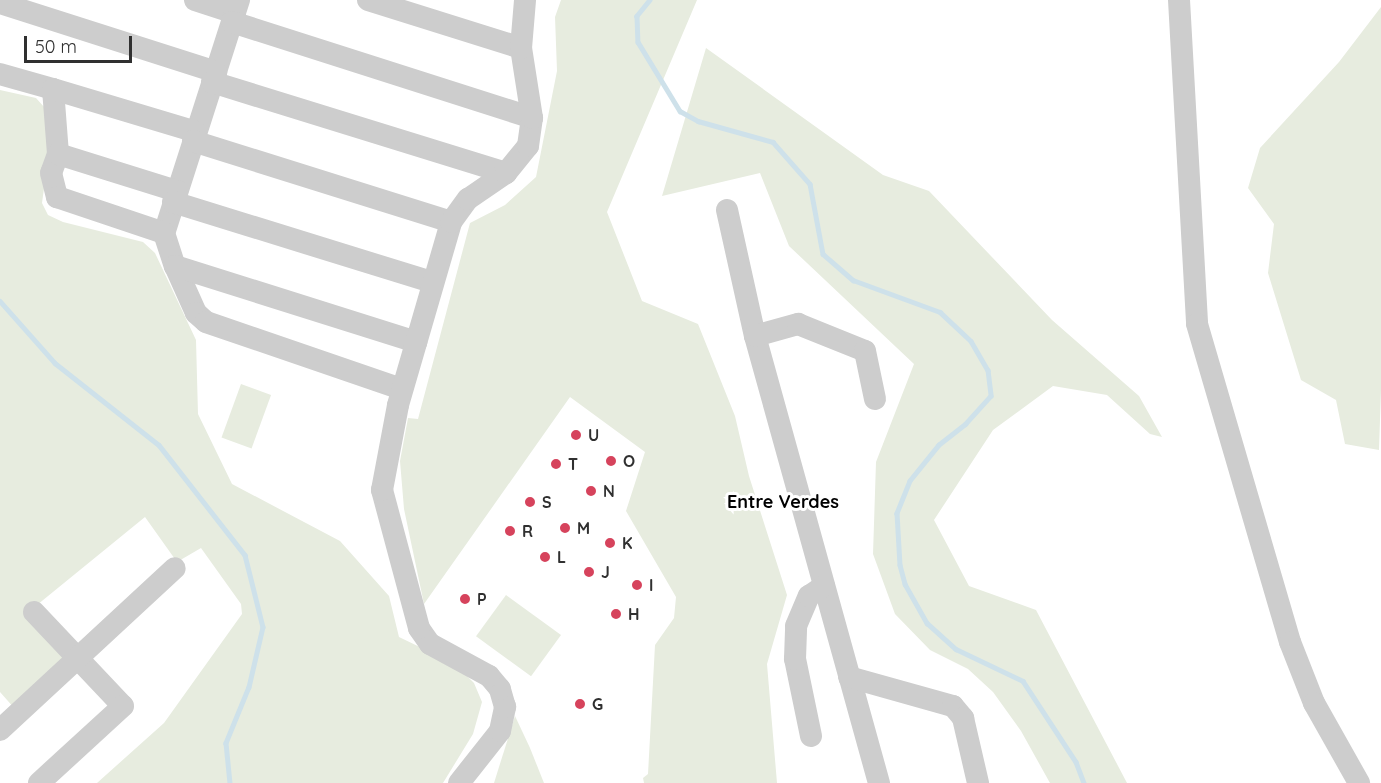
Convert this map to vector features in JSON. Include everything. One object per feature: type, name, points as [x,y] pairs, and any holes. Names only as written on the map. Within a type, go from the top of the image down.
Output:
[{"type":"street","points":[[195,0],[235,12],[532,118]]},
{"type":"street","points":[[368,0],[521,48]]},
{"type":"street","points":[[459,783],[500,731],[505,707],[500,689],[489,676],[430,644],[419,628],[382,490],[402,389],[431,282],[451,222],[468,199],[506,173],[528,146],[532,118],[521,48],[525,0]]},
{"type":"street","points":[[1179,0],[1197,324],[1290,642],[1314,703],[1359,783]]},
{"type":"street","points":[[0,3],[214,77],[506,173]]},
{"type":"street","points":[[235,12],[164,233],[175,266],[196,313],[206,322],[402,389]]},
{"type":"street","points":[[0,75],[53,89],[451,222]]},
{"type":"street","points":[[53,89],[58,154],[51,173],[57,197],[164,233]]},
{"type":"street","points":[[58,154],[431,282]]},
{"type":"street","points":[[728,210],[756,336],[879,783]]},
{"type":"street","points":[[175,266],[416,342]]},
{"type":"street","points":[[756,336],[798,324],[865,351],[874,399]]},
{"type":"street","points":[[0,730],[175,568]]},
{"type":"street","points":[[811,736],[795,659],[796,626],[809,596],[824,586]]},
{"type":"street","points":[[34,612],[123,706],[39,783]]},
{"type":"street","points":[[849,677],[952,706],[963,718],[978,783]]},
{"type":"shaded area","points":[[561,0],[697,0],[607,212],[642,301],[698,324],[735,416],[749,476],[787,595],[767,664],[777,783],[644,783],[643,778],[648,774],[655,645],[674,618],[676,597],[626,511],[645,452],[570,397],[424,604],[404,509],[400,461],[408,418],[418,419],[470,223],[505,205],[536,177],[557,71],[555,17]]},
{"type":"shaded area","points":[[1381,7],[1379,450],[1345,444],[1336,400],[1301,380],[1268,273],[1274,224],[1248,188],[1260,148],[1339,62]]},
{"type":"shaded area","points":[[706,48],[883,175],[929,191],[1052,320],[1139,396],[1162,437],[1150,434],[1107,395],[1053,386],[993,430],[934,520],[969,586],[1036,610],[1127,783],[1050,783],[1021,731],[993,692],[968,669],[930,650],[895,614],[873,554],[876,462],[914,364],[789,246],[760,173],[662,196]]},
{"type":"shaded area","points":[[0,90],[36,98],[45,108],[51,138],[42,203],[48,215],[63,222],[143,242],[155,253],[196,340],[198,414],[232,484],[340,541],[389,596],[399,637],[455,664],[474,683],[482,702],[473,734],[443,783],[97,783],[164,723],[242,614],[241,604],[201,548],[177,562],[145,517],[37,605],[69,656],[15,709],[0,692]]},
{"type":"shaded area","points":[[241,384],[271,395],[252,449],[222,438]]},
{"type":"shaded area","points":[[506,595],[561,635],[531,676],[476,636]]},
{"type":"shaded area","points":[[515,716],[530,748],[544,783],[494,783]]},
{"type":"waterway","points":[[650,0],[637,16],[638,42],[680,111],[698,121],[773,142],[810,184],[823,254],[853,280],[940,312],[971,341],[988,370],[991,396],[966,424],[939,445],[910,481],[897,513],[900,565],[905,584],[927,623],[956,649],[1023,681],[1076,762],[1084,783]]},
{"type":"waterway","points":[[0,301],[55,363],[159,445],[245,555],[263,627],[249,687],[226,743],[230,783]]},
{"type":"place","name":"U","points":[[576,435]]},
{"type":"place","name":"O","points":[[611,461]]},
{"type":"place","name":"T","points":[[556,464]]},
{"type":"place","name":"N","points":[[591,491]]},
{"type":"place","name":"S","points":[[530,502]]},
{"type":"place","name":"M","points":[[565,528]]},
{"type":"place","name":"R","points":[[510,531]]},
{"type":"place","name":"K","points":[[610,543]]},
{"type":"place","name":"L","points":[[545,557]]},
{"type":"place","name":"J","points":[[589,572]]},
{"type":"place","name":"I","points":[[637,585]]},
{"type":"place","name":"P","points":[[465,599]]},
{"type":"place","name":"H","points":[[616,614]]},
{"type":"place","name":"G","points":[[580,704]]},
{"type":"district","name":"Entre Verdes","points":[[783,502]]}]
